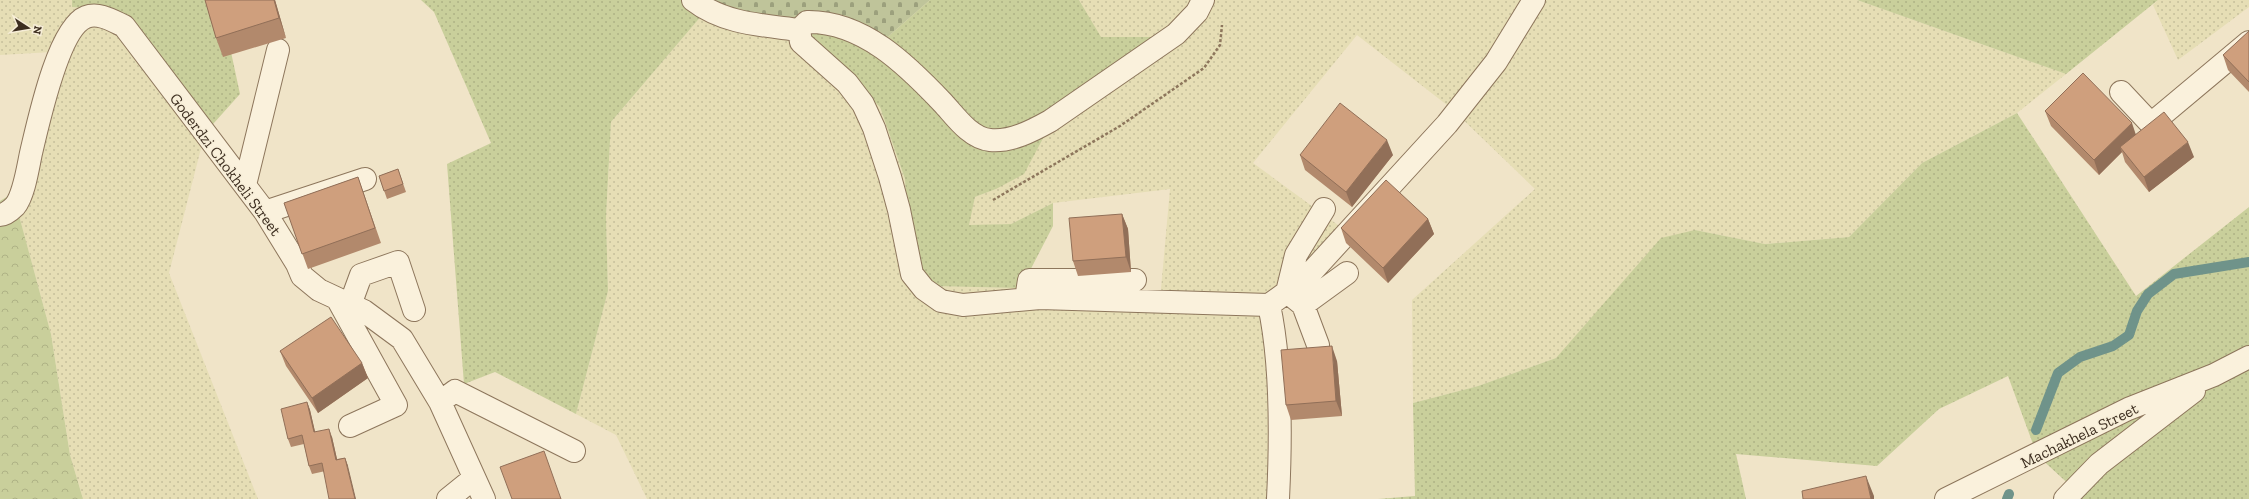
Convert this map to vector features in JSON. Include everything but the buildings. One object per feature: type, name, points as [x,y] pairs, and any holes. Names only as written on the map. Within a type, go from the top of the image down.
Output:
[{"type":"street","points":[[693,0],[707,10],[734,20],[799,30]]},
{"type":"street","points":[[799,30],[807,22],[821,22],[860,33],[897,60],[977,136],[989,140],[1006,139],[1030,131],[1050,121],[1176,34],[1197,12],[1203,0]]},
{"type":"street","points":[[1295,299],[1306,278],[1447,124],[1496,62],[1534,0]]},
{"type":"street","name":"Goderdzi Chokheli Street","points":[[0,216],[15,205],[26,177],[50,80],[64,44],[76,24],[87,16],[102,16],[124,26],[265,212],[297,264],[302,276],[319,290],[344,303],[364,311],[402,339],[440,402],[484,499]]},
{"type":"street","points":[[799,30],[801,42],[847,83],[863,104],[874,128],[890,177],[899,210],[912,274],[924,289],[942,301],[963,305],[1026,299],[1087,299],[1269,305],[1295,299],[1348,273]]},
{"type":"street","points":[[2121,92],[2151,124],[2249,42]]},
{"type":"street","points":[[245,185],[278,50]]},
{"type":"street","points":[[265,212],[365,179]]},
{"type":"street","points":[[1318,345],[1295,299],[1296,255],[1324,208]]},
{"type":"street","points":[[350,426],[396,405],[344,303],[361,275],[398,262],[414,310]]},
{"type":"street","points":[[1026,299],[1029,280],[1135,280]]},
{"type":"street","points":[[1269,305],[1274,329],[1280,430],[1278,499]]},
{"type":"street","name":"Machakhela Street","points":[[1946,499],[2128,409],[2214,375],[2249,357]]},
{"type":"street","name":"Machakhela Street","points":[[2065,499],[2099,464],[2214,375]]},
{"type":"street","points":[[440,402],[455,391],[574,451]]},
{"type":"street","points":[[448,499],[474,478]]},
{"type":"path","points":[[993,200],[1120,126],[1204,68],[1220,45],[1223,21]]},
{"type":"shaded area","points":[[0,0],[72,0],[72,7],[103,10],[205,133],[169,273],[258,499],[83,499],[70,455],[51,334],[13,193],[52,52],[0,55]]},
{"type":"shaded area","points":[[1079,0],[1857,0],[2066,74],[2017,113],[1922,163],[1849,237],[1765,244],[1695,230],[1556,358],[1478,386],[1413,403],[1412,300],[1535,189],[1452,109],[1357,35],[1253,163],[1353,236],[1269,305],[1284,432],[1289,499],[647,499],[616,435],[576,414],[608,291],[606,217],[611,122],[703,14],[799,30],[880,107],[905,179],[909,263],[930,286],[1021,288],[1160,300],[1170,189],[1053,203],[1011,224],[968,226],[975,197],[996,189],[1048,129],[1166,37],[1100,37]]},
{"type":"shaded area","points":[[2158,0],[2249,0],[2249,7],[2178,60],[2153,5]]},
{"type":"green space","points":[[72,0],[226,0],[225,24],[240,94],[205,133],[103,10],[72,7]]},
{"type":"green space","points":[[421,0],[688,0],[703,14],[611,122],[606,217],[608,291],[576,414],[495,372],[464,384],[447,164],[491,143],[434,12]]},
{"type":"green space","points":[[688,0],[930,0],[883,41]]},
{"type":"green space","points":[[930,0],[1079,0],[1101,37],[1167,37],[1048,129],[1024,174],[996,189],[975,197],[969,225],[1011,224],[1053,203],[1053,226],[1021,288],[930,286],[909,263],[905,179],[880,107],[799,30],[883,41]]},
{"type":"green space","points":[[1857,0],[2158,0],[2066,74]]},
{"type":"green space","points":[[2017,113],[2136,296],[2249,207],[2249,499],[2069,499],[2074,489],[2037,455],[2008,376],[1939,409],[1877,466],[1736,454],[1746,499],[1378,499],[1415,496],[1413,403],[1478,386],[1556,358],[1661,238],[1695,230],[1765,244],[1849,237],[1922,163]]},
{"type":"green space","points":[[13,193],[51,334],[70,455],[83,499],[0,499],[0,201]]},
{"type":"waterway","points":[[2036,430],[2058,373],[2080,357],[2113,346],[2129,335],[2137,311],[2148,294],[2174,274],[2249,262]]},
{"type":"waterway","points":[[2007,499],[2009,494]]}]
